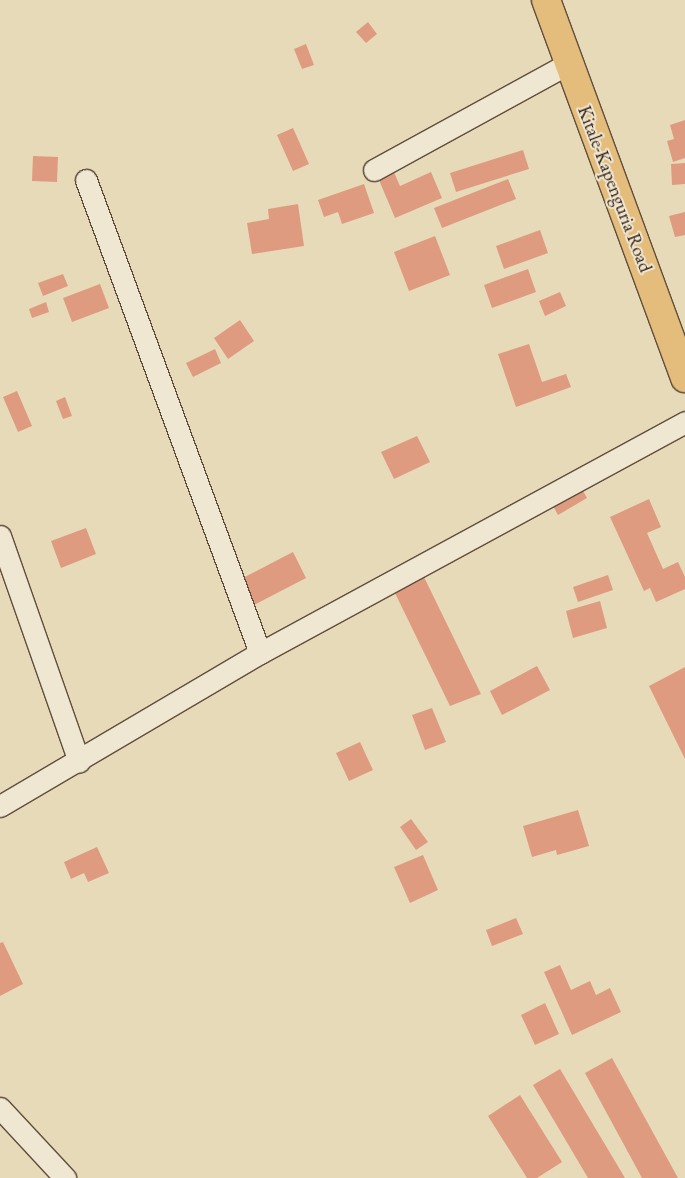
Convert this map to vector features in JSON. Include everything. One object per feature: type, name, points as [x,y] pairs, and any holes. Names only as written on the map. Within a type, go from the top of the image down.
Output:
[{"type":"highway","name":"Kitale-Kapenguria Road","points":[[546,0],[685,378]]},
{"type":"street","points":[[374,170],[568,64]]},
{"type":"street","points":[[86,180],[260,653]]},
{"type":"street","points":[[0,806],[79,762],[260,653],[685,422]]},
{"type":"street","points":[[0,536],[79,762]]},
{"type":"street","points":[[0,1108],[65,1178]]},
{"type":"building","points":[[368,22],[377,34],[366,43],[356,32]]},
{"type":"building","points":[[306,44],[314,65],[302,69],[294,49]]},
{"type":"building","points":[[685,120],[685,158],[673,162],[667,141],[674,139],[670,125]]},
{"type":"building","points":[[293,128],[309,164],[293,171],[277,135]]},
{"type":"building","points":[[523,150],[529,169],[456,192],[450,173]]},
{"type":"building","points":[[386,154],[400,186],[431,172],[442,198],[395,218],[371,161]]},
{"type":"building","points":[[33,156],[58,157],[57,182],[32,181]]},
{"type":"building","points":[[685,163],[685,184],[672,185],[671,164]]},
{"type":"building","points":[[508,179],[516,199],[442,228],[434,208]]},
{"type":"building","points":[[364,184],[374,213],[342,224],[338,212],[324,217],[318,200]]},
{"type":"building","points":[[298,204],[304,246],[252,254],[247,223],[269,219],[268,209]]},
{"type":"building","points":[[685,212],[685,235],[675,237],[669,216]]},
{"type":"building","points":[[540,230],[548,253],[504,269],[496,246]]},
{"type":"building","points":[[435,236],[450,275],[409,291],[394,252]]},
{"type":"building","points":[[528,269],[536,292],[492,308],[484,285]]},
{"type":"building","points":[[63,274],[68,286],[43,296],[38,283]]},
{"type":"building","points":[[100,284],[109,308],[72,322],[63,298]]},
{"type":"building","points":[[560,292],[566,306],[545,316],[539,301]]},
{"type":"building","points":[[46,302],[49,312],[32,318],[29,309]]},
{"type":"building","points":[[240,320],[254,341],[228,359],[214,338]]},
{"type":"building","points":[[529,344],[542,382],[566,374],[571,387],[516,407],[498,354]]},
{"type":"building","points":[[215,349],[221,363],[193,377],[186,363]]},
{"type":"building","points":[[17,391],[32,426],[18,432],[3,397]]},
{"type":"building","points":[[65,397],[72,416],[63,419],[56,401]]},
{"type":"building","points":[[417,436],[430,462],[394,479],[381,452]]},
{"type":"building","points":[[582,489],[587,498],[558,515],[553,506]]},
{"type":"building","points":[[649,499],[661,527],[647,533],[663,569],[678,562],[685,577],[685,589],[656,602],[650,588],[644,591],[610,517]]},
{"type":"building","points":[[86,528],[96,554],[61,568],[51,541]]},
{"type":"building","points":[[293,552],[306,578],[250,607],[237,581]]},
{"type":"building","points":[[608,575],[613,590],[578,602],[573,587]]},
{"type":"building","points":[[424,577],[481,694],[450,706],[395,593]]},
{"type":"building","points":[[600,601],[607,628],[573,638],[566,611]]},
{"type":"building","points":[[537,666],[550,690],[502,715],[490,691]]},
{"type":"building","points":[[685,667],[685,759],[649,686]]},
{"type":"building","points":[[432,708],[446,742],[425,750],[412,715]]},
{"type":"building","points":[[360,742],[373,770],[349,781],[336,753]]},
{"type":"building","points":[[578,810],[589,846],[557,855],[556,850],[532,857],[523,826]]},
{"type":"building","points":[[411,819],[428,842],[416,850],[400,827]]},
{"type":"building","points":[[97,847],[109,873],[88,882],[84,873],[71,879],[64,862]]},
{"type":"building","points":[[423,855],[438,890],[410,903],[394,867]]},
{"type":"building","points":[[516,918],[523,934],[492,946],[486,930]]},
{"type":"building","points":[[3,942],[23,984],[0,996],[0,943]]},
{"type":"building","points":[[560,965],[571,990],[590,981],[596,995],[610,988],[621,1012],[572,1035],[544,972]]},
{"type":"building","points":[[545,1003],[559,1034],[535,1045],[521,1015]]},
{"type":"building","points":[[612,1058],[678,1178],[642,1178],[585,1073]]},
{"type":"building","points":[[560,1069],[625,1178],[588,1178],[533,1085]]},
{"type":"building","points":[[520,1095],[562,1162],[537,1178],[527,1178],[488,1116]]}]
